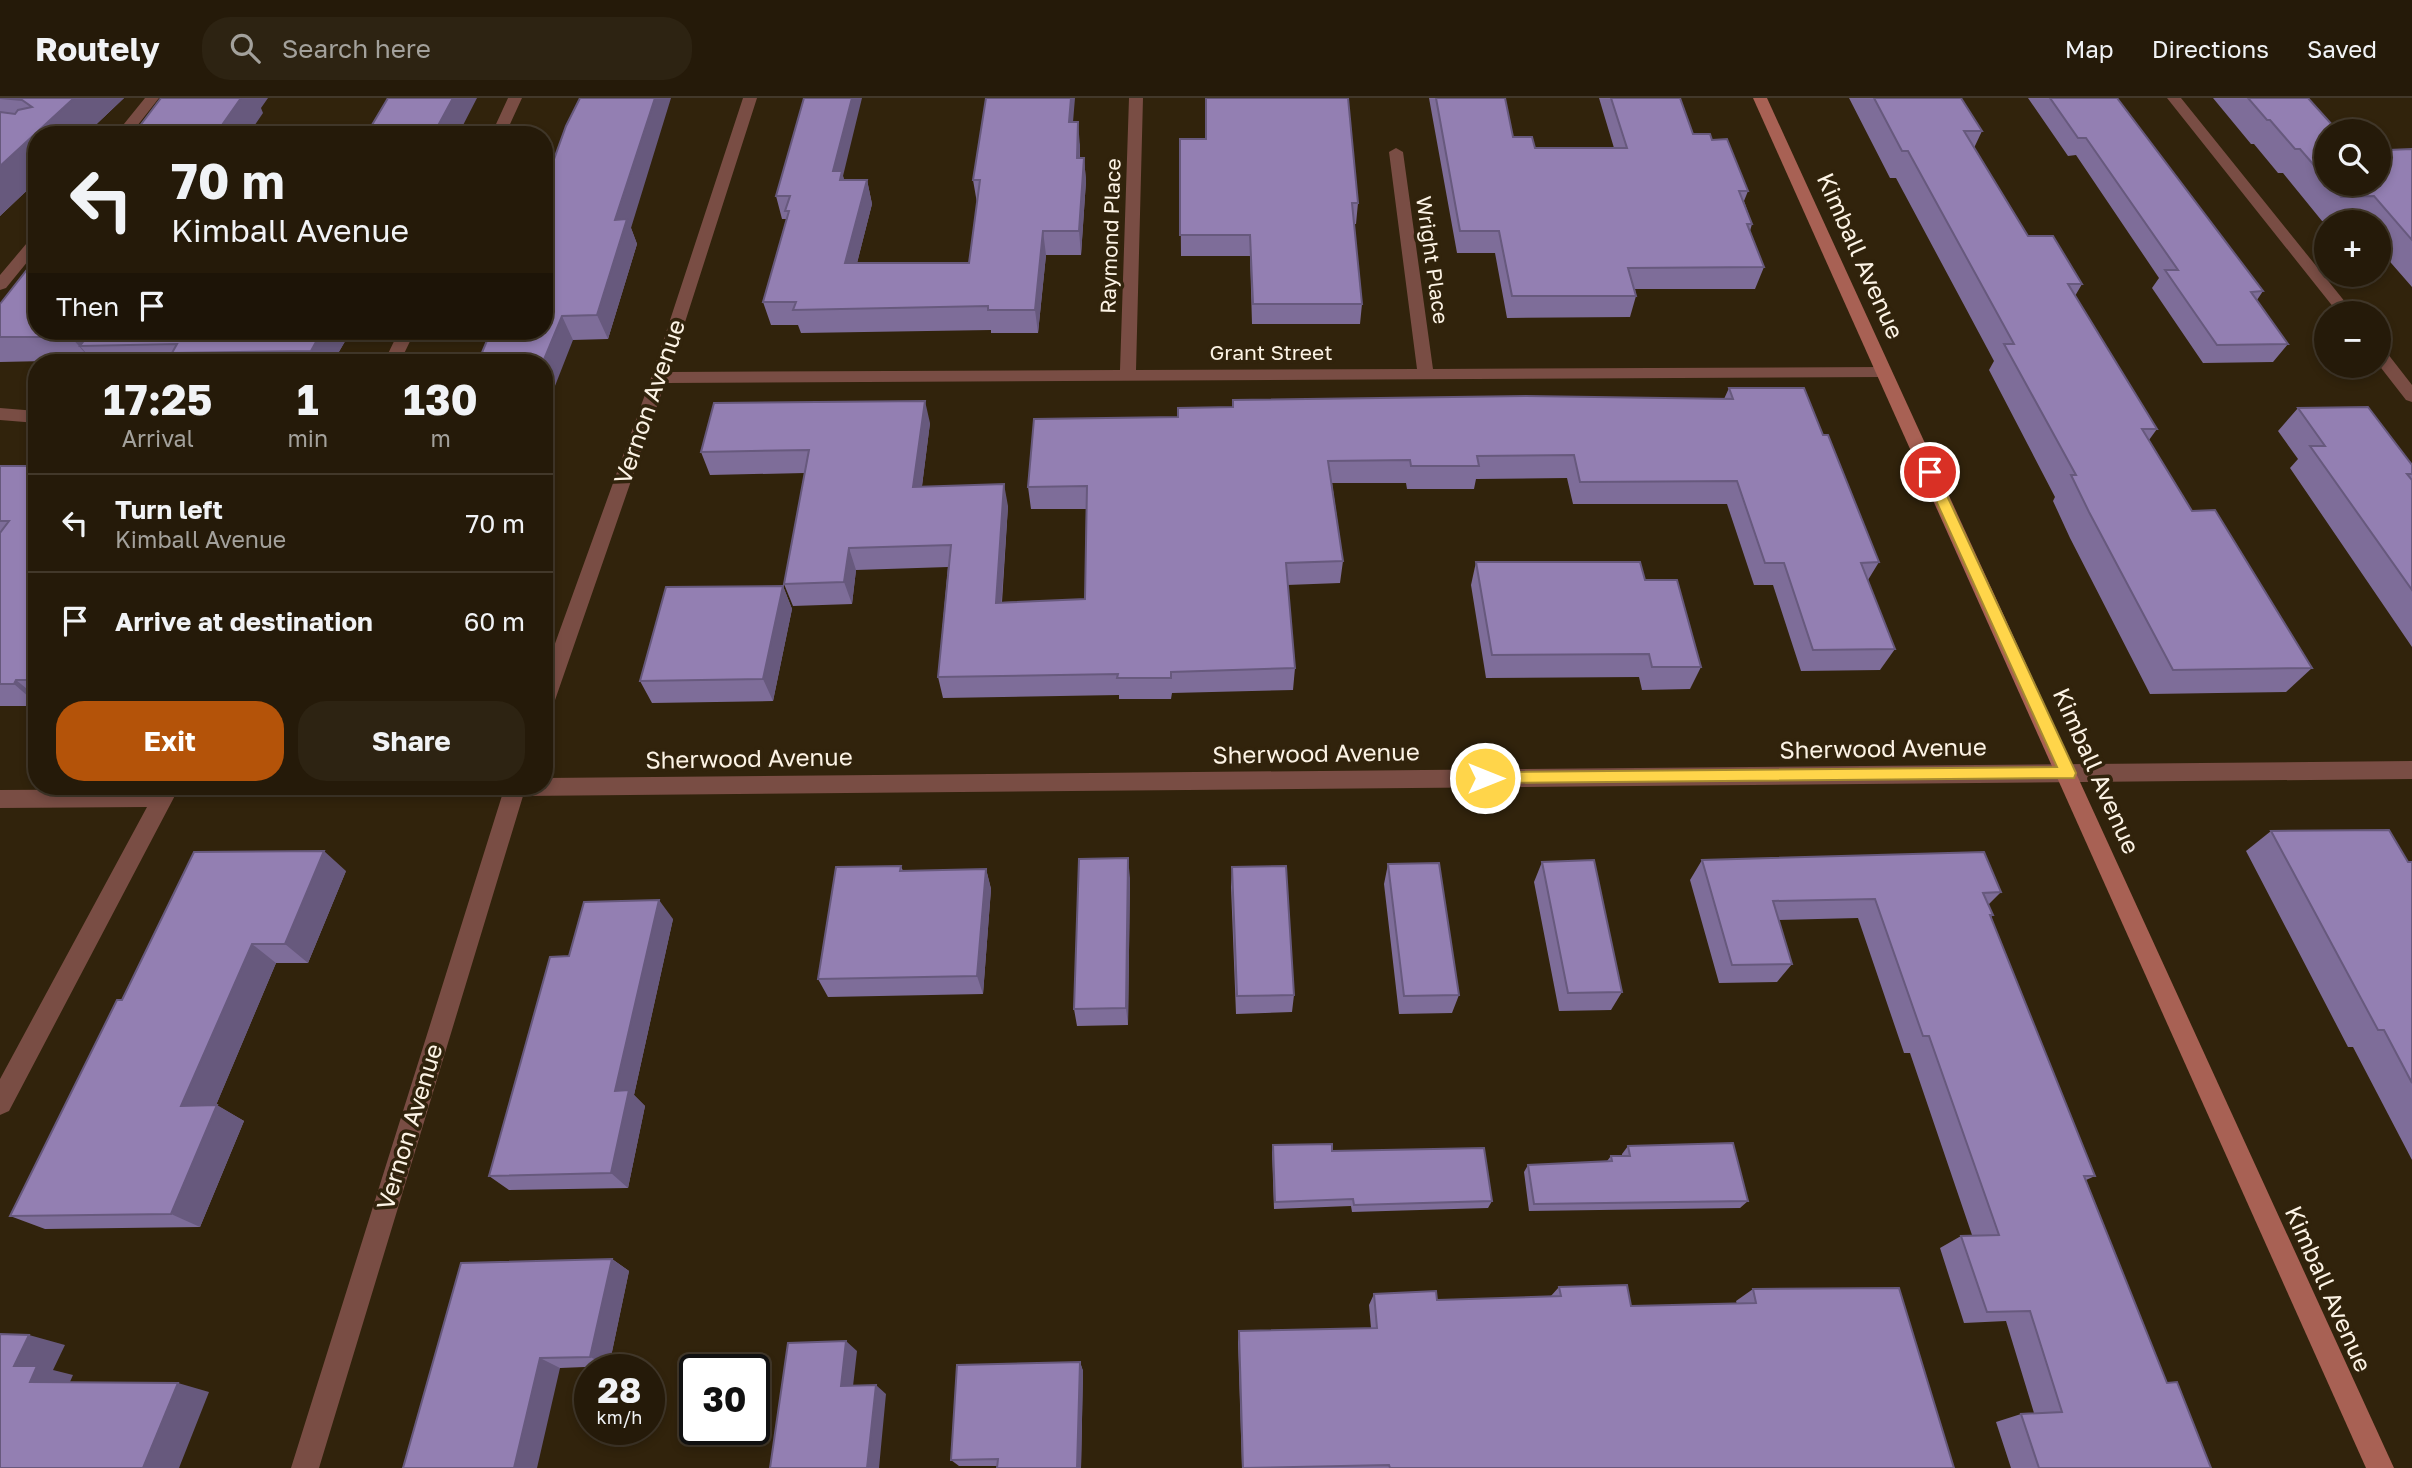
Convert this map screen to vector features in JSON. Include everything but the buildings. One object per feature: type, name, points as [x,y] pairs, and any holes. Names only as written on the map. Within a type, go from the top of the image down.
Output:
[{"type":"street","points":[[129,126],[152,98]]},
{"type":"street","points":[[502,126],[515,98]]},
{"type":"street","name":"Vernon Avenue","points":[[553,678],[659,378],[750,98]]},
{"type":"street","name":"Raymond Place","points":[[1128,376],[1136,98]]},
{"type":"street","name":"Kimball Avenue","points":[[1760,98],[2068,773],[2380,1468]]},
{"type":"street","points":[[2174,98],[2336,301]]},
{"type":"street","name":"Wright Place","points":[[1396,152],[1426,374]]},
{"type":"street","points":[[0,285],[28,251]]},
{"type":"street","points":[[2391,370],[2412,396]]},
{"type":"street","name":"Grant Street","points":[[659,378],[1884,372]]},
{"type":"street","points":[[0,414],[28,416]]},
{"type":"street","name":"Sherwood Avenue","points":[[553,786],[2412,770]]},
{"type":"street","points":[[0,799],[95,795]]},
{"type":"street","points":[[0,1103],[164,795]]},
{"type":"street","name":"Vernon Avenue","points":[[305,1468],[512,795]]},
{"type":"route","points":[[1485,778],[2068,773],[1930,472]]}]
